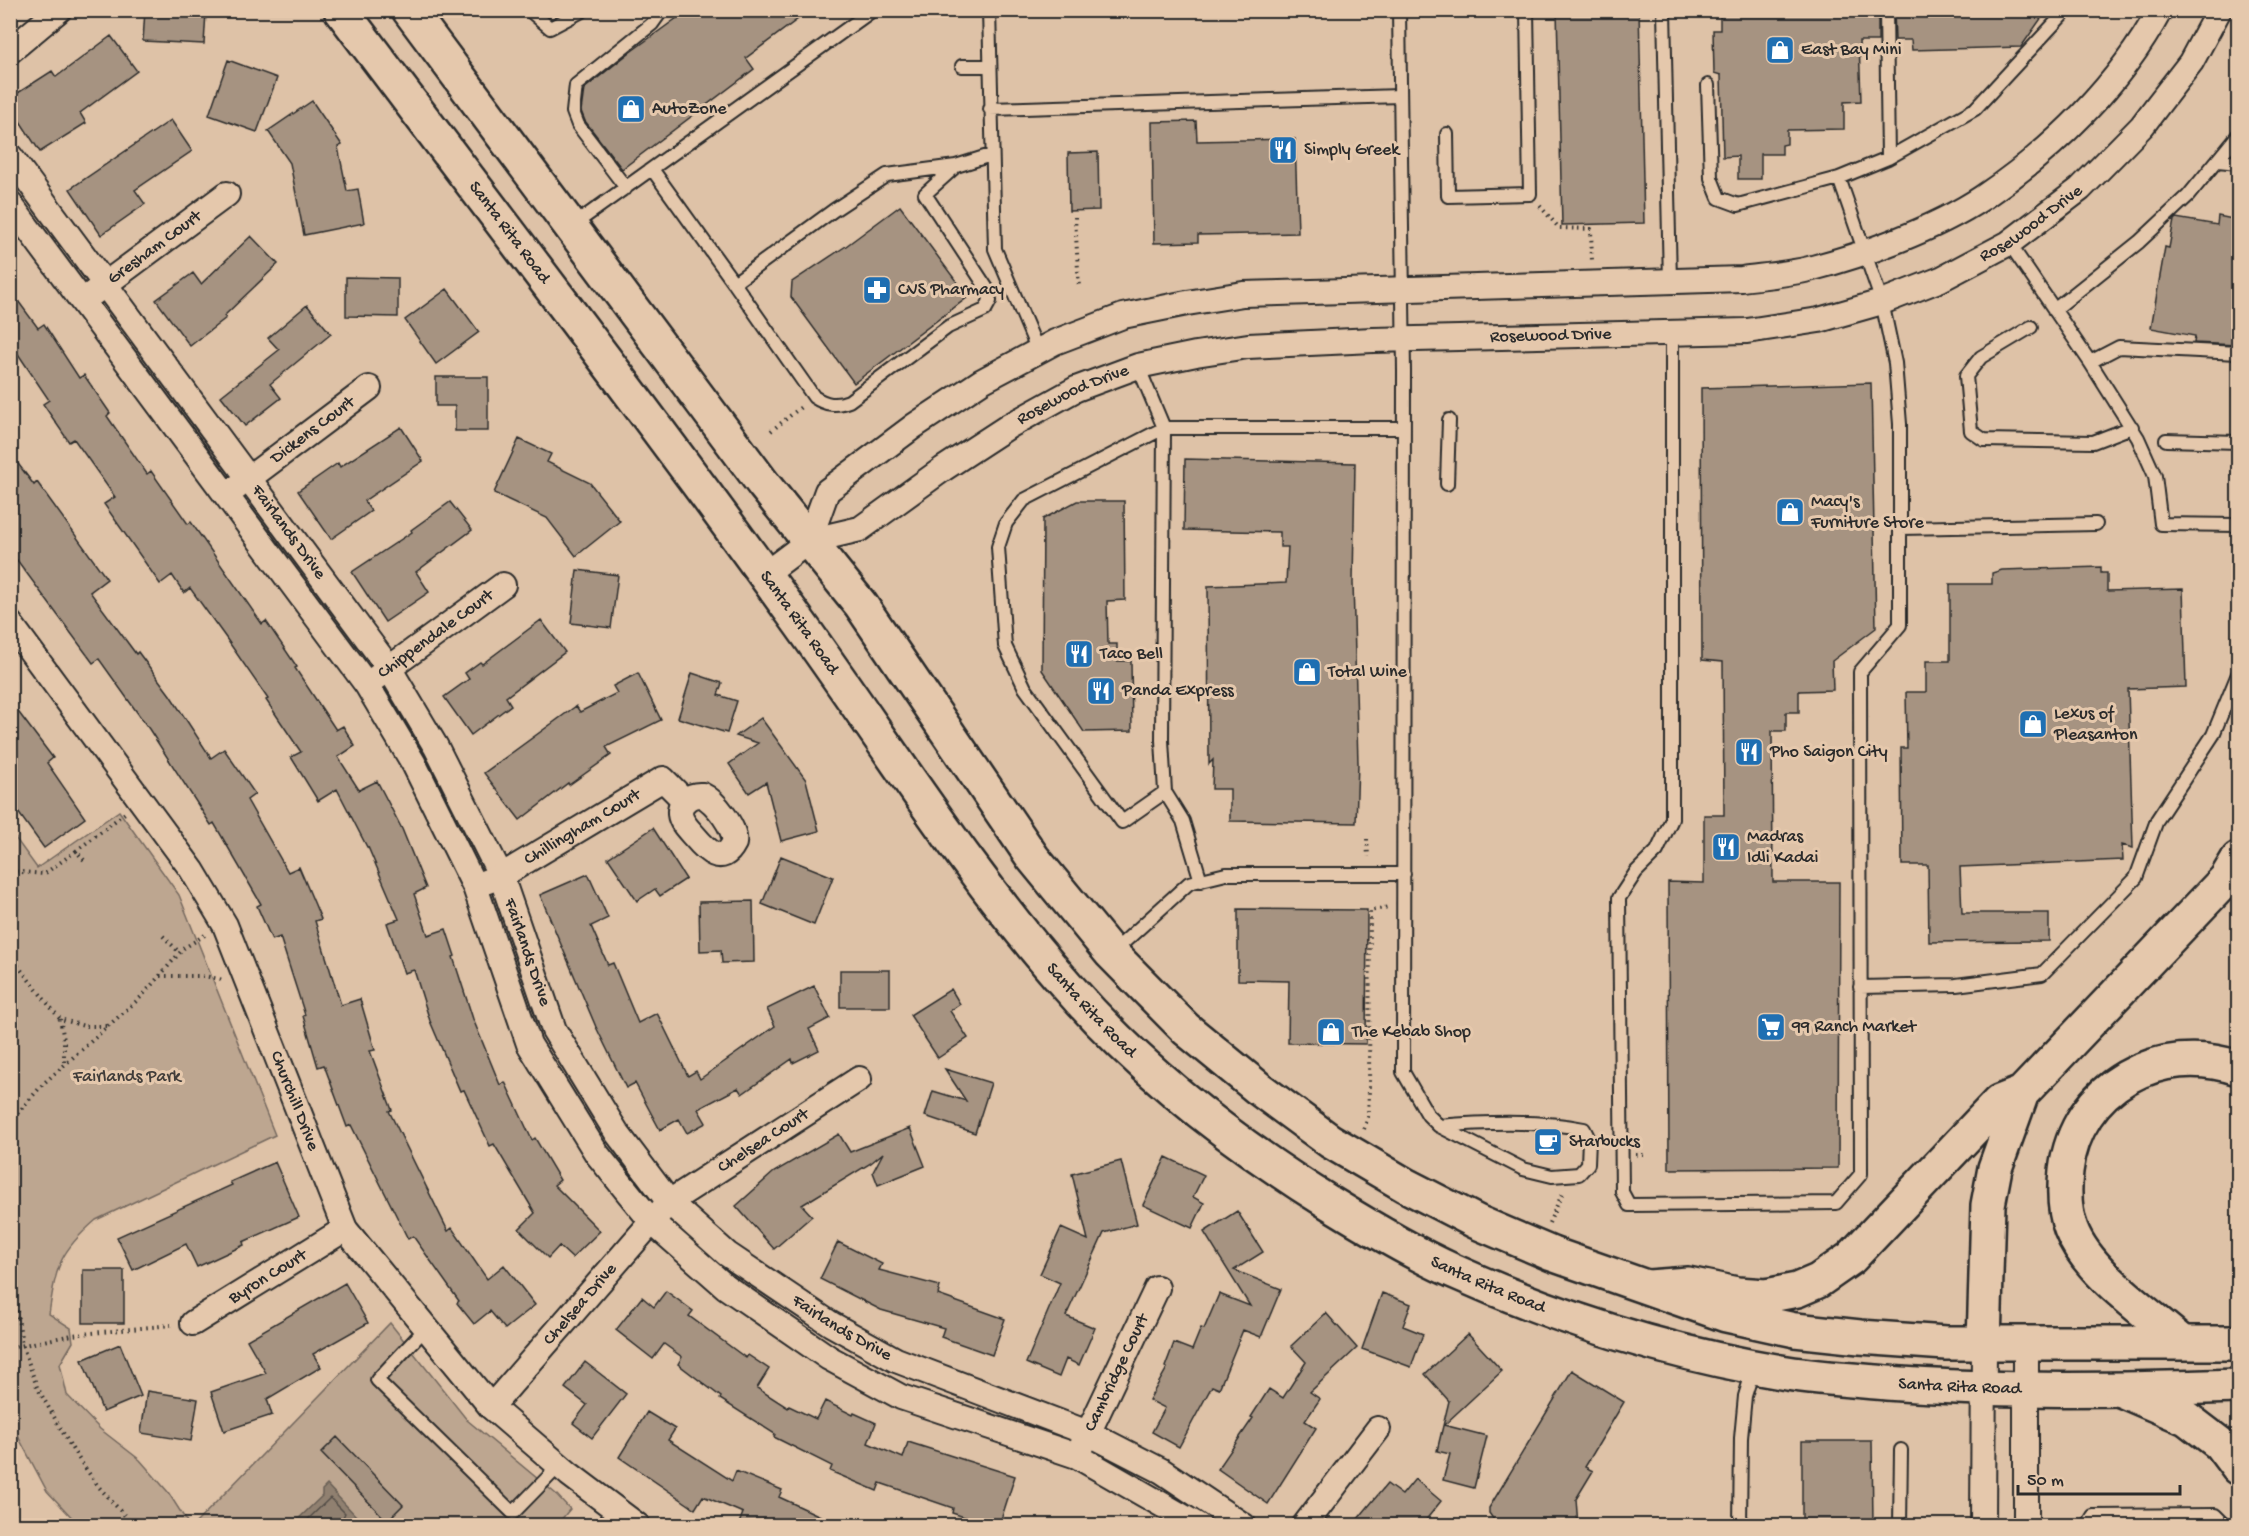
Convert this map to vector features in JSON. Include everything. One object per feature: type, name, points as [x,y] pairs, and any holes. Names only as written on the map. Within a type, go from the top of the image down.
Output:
[{"type":"main road","name":"Santa Rita Road","points":[[341,10],[765,574],[992,896],[1071,992],[1148,1068],[1227,1133],[1299,1184],[1376,1232],[1449,1270],[1543,1307],[1618,1333],[1788,1373],[1857,1380],[2026,1389],[2121,1390],[2238,1386]]},
{"type":"main road","points":[[409,10],[569,228],[764,485],[861,605],[1033,858],[1111,953],[1186,1029],[1240,1074],[1322,1134],[1405,1185],[1477,1222],[1552,1254],[1726,1315],[1795,1330],[1860,1338],[1984,1344],[2238,1342]]},
{"type":"main road","points":[[1984,1344],[1988,1205],[1995,1168],[2022,1093],[2226,879],[2238,859]]},
{"type":"main road","points":[[2181,1342],[2100,1272],[2083,1251],[2071,1229],[2063,1191],[2067,1161],[2075,1134],[2093,1104],[2121,1080],[2155,1064],[2187,1060],[2222,1062],[2238,1068]]},
{"type":"main road","points":[[1649,1287],[1688,1284],[1737,1294],[1766,1296],[1797,1290],[1818,1281],[1851,1258],[1999,1102],[2022,1093]]},
{"type":"main road","points":[[2121,1390],[2186,1418],[2220,1444],[2238,1468]]},
{"type":"street","points":[[10,51],[59,10]]},
{"type":"street","points":[[809,540],[827,491],[914,426],[982,381],[1054,342],[1123,316],[1243,294],[1742,279],[1808,269],[1865,252],[1920,231],[1981,199],[2046,150],[2102,92],[2147,34],[2160,10]]},
{"type":"street","name":"Rosewood Drive","points":[[765,574],[809,540],[860,529],[943,469],[1009,426],[1076,390],[1138,366],[1248,346],[1747,331],[1819,320],[1882,302],[1941,279],[2008,243],[2080,189],[2142,126],[2191,62],[2219,10]]},
{"type":"street","name":"Fairlands Drive","points":[[10,156],[248,480],[390,668],[436,747],[501,876],[554,1030],[617,1133],[669,1202],[727,1254],[831,1324],[896,1360],[1088,1433],[1162,1471],[1244,1526]]},
{"type":"street","name":"Gresham Court","points":[[83,301],[227,194]]},
{"type":"street","name":"Fairlands Drive","points":[[10,204],[367,685],[414,764],[475,887],[530,1044],[597,1154],[652,1222],[726,1287],[829,1358],[901,1396],[1077,1456],[1199,1526]]},
{"type":"street","name":"Dickens Court","points":[[227,495],[369,388]]},
{"type":"street","name":"Chippendale Court","points":[[367,685],[503,585]]},
{"type":"street","name":"Churchill Drive","points":[[10,623],[192,870],[225,925],[345,1229],[491,1407],[559,1466],[638,1526]]},
{"type":"street","name":"Chillingham Court","points":[[475,887],[501,876],[663,779],[685,801]]},
{"type":"street","name":"Chelsea Court","points":[[669,1202],[859,1079]]},
{"type":"street","name":"Chelsea Drive","points":[[491,1407],[669,1202]]},
{"type":"street","name":"Byron Court","points":[[193,1323],[345,1229]]},
{"type":"street","name":"Cambridge Court","points":[[1077,1456],[1157,1288]]},
{"type":"street","points":[[1983,1526],[1984,1344]]},
{"type":"street","points":[[2026,1344],[2026,1526]]},
{"type":"street","points":[[1304,1526],[1378,1429]]},
{"type":"lane","points":[[529,10],[550,28],[584,10]]},
{"type":"lane","points":[[626,188],[579,125],[573,112],[576,85],[652,24],[662,10]]},
{"type":"lane","points":[[569,228],[873,10]]},
{"type":"lane","points":[[989,10],[995,249],[1038,351]]},
{"type":"lane","points":[[1399,10],[1404,428],[1403,1072],[1428,1115],[1439,1126],[1523,1169],[1552,1176],[1579,1174],[1588,1164],[1589,1139],[1584,1129],[1563,1125],[1439,1126]]},
{"type":"lane","points":[[1447,134],[1448,196],[1530,194],[1527,10]]},
{"type":"lane","points":[[1664,10],[1670,282]]},
{"type":"lane","points":[[1886,10],[1888,158]]},
{"type":"lane","points":[[1708,85],[1711,178],[1719,198],[1738,205],[1839,178],[1888,158],[1975,109],[2067,10]]},
{"type":"lane","points":[[962,66],[990,66]]},
{"type":"lane","points":[[990,109],[1400,96]]},
{"type":"lane","points":[[2054,309],[2139,242],[2188,196],[2238,135]]},
{"type":"lane","points":[[734,283],[834,210],[887,175],[956,166],[992,155]]},
{"type":"lane","points":[[2218,161],[2238,163]]},
{"type":"lane","points":[[652,169],[814,397],[831,405],[849,401],[948,327],[981,314],[988,306],[990,295],[988,290],[926,194],[956,166]]},
{"type":"lane","points":[[1672,334],[1672,819],[1657,851],[1636,872],[1619,898],[1622,1192],[1629,1205],[1836,1203],[1861,1174],[1860,672],[1900,625],[1901,528],[1900,424],[1896,373],[1882,302],[1839,178]]},
{"type":"lane","points":[[2008,243],[2132,427],[2155,476],[2162,524],[2238,525]]},
{"type":"lane","points":[[2031,327],[1982,357],[1966,376],[1971,431],[1984,441],[2093,442],[2132,427]]},
{"type":"lane","points":[[2090,362],[2119,347],[2238,353]]},
{"type":"lane","points":[[1138,366],[1164,428],[1162,740],[1165,792],[1183,821],[1201,881]]},
{"type":"lane","points":[[1447,484],[1449,420]]},
{"type":"lane","points":[[1165,792],[1122,822],[1025,688],[1005,646],[998,547],[1006,523],[1024,500],[1164,428],[1404,428]]},
{"type":"lane","points":[[2166,440],[2238,442]]},
{"type":"lane","points":[[1901,528],[2096,524]]},
{"type":"lane","points":[[1860,987],[1956,985],[2042,974],[2136,878],[2157,820],[2213,735],[2238,674]]},
{"type":"lane","points":[[1111,953],[1190,883],[1226,874],[1404,873]]},
{"type":"lane","points":[[426,1328],[376,1380],[513,1513],[559,1466]]},
{"type":"lane","points":[[1740,1526],[1744,1396],[1755,1366]]},
{"type":"lane","points":[[1900,1526],[1901,1450]]},
{"type":"lane","points":[[2087,1526],[2093,1516],[2215,1515],[2226,1526]]},
{"type":"path","points":[[1530,194],[1559,228],[1591,229],[1592,284]]},
{"type":"path","points":[[1075,217],[1079,288]]},
{"type":"path","points":[[10,871],[44,873],[141,800]]},
{"type":"path","points":[[1355,1156],[1368,1117],[1370,911],[1388,907],[1387,866],[1367,857],[1366,838]]},
{"type":"path","points":[[76,851],[84,860]]},
{"type":"path","points":[[10,1136],[17,1114],[43,1084],[142,996],[180,953],[196,939],[225,925]]},
{"type":"path","points":[[163,936],[180,953]]},
{"type":"path","points":[[10,956],[60,1019],[64,1040],[64,1065]]},
{"type":"path","points":[[159,976],[196,975],[224,980],[245,976]]},
{"type":"path","points":[[60,1019],[84,1026],[107,1026]]},
{"type":"path","points":[[10,1263],[22,1344],[37,1387],[74,1452],[98,1486],[134,1526]]},
{"type":"path","points":[[10,1348],[72,1335],[193,1323]]},
{"type":"green space","name":"Fairlands Park","points":[[119,811],[179,895],[275,1135],[96,1220],[67,1251],[61,1261],[54,1284],[49,1314],[71,1328],[73,1342],[60,1364],[67,1395],[100,1429],[140,1460],[168,1492],[189,1525],[79,1525],[47,1491],[11,1423],[11,832],[37,868]]},
{"type":"green space","points":[[390,1323],[467,1420],[556,1494],[570,1509],[556,1526],[193,1526]]},
{"type":"water","points":[[327,1485],[357,1517],[343,1525],[292,1525],[322,1496],[322,1490]]},
{"type":"building","points":[[145,10],[206,12],[204,44],[143,41]]},
{"type":"building","points":[[688,10],[810,10],[746,58],[754,69],[622,169],[585,121],[581,111],[584,89]]},
{"type":"building","points":[[1557,10],[1639,10],[1644,223],[1562,225]]},
{"type":"building","points":[[1720,10],[1878,10],[1878,41],[1859,41],[1861,101],[1844,102],[1844,129],[1787,130],[1787,144],[1782,145],[1782,154],[1761,154],[1761,179],[1738,179],[1738,156],[1723,157],[1721,75],[1714,73],[1713,30],[1720,30]]},
{"type":"building","points":[[1894,10],[2047,10],[2021,47],[1912,50],[1911,40],[1895,40]]},
{"type":"building","points":[[111,36],[137,71],[80,113],[86,123],[40,152],[10,106],[10,98],[52,71],[56,77]]},
{"type":"building","points":[[228,60],[277,78],[257,132],[209,115]]},
{"type":"building","points":[[312,101],[342,145],[338,147],[347,191],[358,189],[364,223],[304,235],[290,163],[268,131]]},
{"type":"building","points":[[171,120],[192,151],[135,190],[145,204],[101,235],[70,189]]},
{"type":"building","points":[[1196,121],[1197,141],[1295,139],[1298,233],[1198,235],[1198,242],[1154,243],[1152,122]]},
{"type":"building","points":[[1098,152],[1099,210],[1069,211],[1068,153]]},
{"type":"building","name":"CVS Pharmacy","points":[[900,206],[968,297],[854,383],[791,297],[792,282]]},
{"type":"building","points":[[2218,216],[2238,220],[2238,345],[2194,343],[2195,336],[2151,328],[2165,247],[2169,248],[2174,220],[2176,218],[2217,225]]},
{"type":"building","points":[[251,236],[278,264],[224,316],[226,318],[190,346],[156,300],[193,273],[201,284]]},
{"type":"building","points":[[346,277],[398,278],[398,317],[346,316]]},
{"type":"building","points":[[447,289],[479,332],[436,364],[405,320]]},
{"type":"building","points":[[10,290],[38,328],[44,324],[79,378],[84,375],[110,413],[107,416],[147,474],[151,471],[188,524],[191,522],[262,624],[266,621],[336,730],[343,726],[355,746],[338,757],[359,790],[377,781],[402,829],[426,888],[414,894],[428,935],[446,929],[473,1019],[500,1085],[505,1082],[532,1140],[535,1138],[560,1180],[554,1185],[600,1231],[572,1258],[559,1246],[548,1258],[519,1229],[535,1213],[494,1144],[490,1146],[464,1090],[460,1091],[430,1021],[414,970],[404,973],[387,923],[399,919],[368,847],[337,789],[318,801],[291,757],[301,752],[266,700],[268,699],[190,588],[184,593],[172,575],[160,584],[104,504],[115,497],[74,439],[69,442],[43,404],[49,400],[10,342]]},
{"type":"building","points":[[307,305],[331,334],[270,384],[281,398],[245,426],[221,396],[279,350],[268,338]]},
{"type":"building","points":[[436,377],[488,377],[488,431],[455,431],[455,406],[436,406]]},
{"type":"building","points":[[1871,383],[1876,628],[1832,661],[1833,690],[1799,691],[1799,712],[1786,712],[1786,731],[1772,731],[1773,882],[1839,882],[1838,1168],[1669,1169],[1668,882],[1704,883],[1704,815],[1724,815],[1723,662],[1702,660],[1701,388]]},
{"type":"building","points":[[401,427],[423,461],[364,501],[371,511],[331,539],[298,491],[338,463],[340,467]]},
{"type":"building","points":[[519,439],[551,454],[547,462],[590,483],[620,521],[576,556],[547,518],[494,493]]},
{"type":"building","points":[[10,453],[34,485],[37,482],[107,579],[90,592],[170,695],[211,758],[224,749],[255,794],[247,800],[288,872],[299,867],[321,919],[315,921],[341,1005],[360,999],[375,1050],[370,1051],[392,1110],[389,1111],[448,1231],[452,1228],[487,1279],[504,1265],[535,1305],[505,1329],[490,1311],[474,1324],[457,1303],[459,1301],[413,1236],[408,1239],[351,1125],[347,1127],[324,1065],[318,1067],[303,1016],[305,1015],[280,937],[272,940],[257,906],[261,904],[214,823],[211,825],[149,729],[99,659],[93,663],[17,560],[10,565]]},
{"type":"building","points":[[1185,459],[1355,463],[1353,583],[1358,763],[1356,823],[1230,821],[1230,789],[1212,789],[1213,760],[1209,764],[1208,586],[1286,583],[1288,547],[1280,547],[1280,532],[1184,530]]},
{"type":"building","points":[[1077,501],[1124,501],[1125,600],[1107,601],[1108,644],[1117,644],[1117,661],[1131,661],[1132,731],[1084,732],[1042,670],[1043,519]]},
{"type":"building","points":[[450,502],[472,530],[416,572],[429,592],[385,622],[352,572],[412,532],[411,530]]},
{"type":"building","points":[[2101,567],[2101,573],[2107,573],[2107,591],[2183,589],[2186,687],[2128,689],[2133,848],[2122,845],[2123,860],[1960,867],[1962,913],[2049,913],[2049,941],[1929,942],[1928,865],[1902,865],[1901,748],[1907,748],[1906,692],[1926,692],[1926,661],[1950,661],[1950,584],[1992,584],[1992,573],[2002,570]]},
{"type":"building","points":[[577,570],[618,575],[611,628],[571,623]]},
{"type":"building","points":[[541,620],[565,652],[506,697],[511,705],[471,735],[444,697],[469,679],[465,673],[480,662],[482,664]]},
{"type":"building","points":[[638,673],[661,720],[606,747],[611,755],[569,785],[568,783],[520,820],[484,773],[576,706],[580,712],[617,693],[613,686]]},
{"type":"building","points":[[692,673],[722,683],[718,695],[737,701],[727,733],[678,718]]},
{"type":"building","points":[[10,701],[53,758],[47,763],[85,818],[44,848],[10,801]]},
{"type":"building","points":[[761,718],[806,780],[819,831],[781,841],[766,782],[749,793],[729,764],[758,743],[736,736]]},
{"type":"building","points":[[653,828],[686,879],[660,896],[655,889],[637,901],[608,858]]},
{"type":"building","points":[[781,856],[833,877],[814,925],[762,904]]},
{"type":"building","points":[[588,874],[608,918],[591,926],[608,965],[613,963],[638,1023],[657,1013],[688,1076],[696,1071],[700,1079],[775,1026],[767,1009],[814,986],[830,1018],[809,1029],[819,1050],[793,1063],[792,1059],[742,1094],[738,1088],[698,1109],[706,1123],[687,1133],[679,1119],[660,1130],[635,1083],[626,1088],[596,1027],[540,895]]},
{"type":"building","points":[[753,901],[754,962],[722,963],[721,950],[700,951],[699,902]]},
{"type":"building","points":[[1238,909],[1367,910],[1366,1044],[1288,1043],[1289,981],[1238,980]]},
{"type":"building","points":[[840,970],[890,970],[890,1007],[840,1007]]},
{"type":"building","points":[[951,989],[960,1004],[950,1011],[968,1038],[938,1058],[910,1015]]},
{"type":"building","points":[[945,1069],[991,1083],[975,1133],[925,1116],[933,1091],[966,1101]]},
{"type":"building","points":[[910,1128],[925,1166],[878,1185],[873,1172],[883,1153],[871,1163],[802,1205],[812,1216],[774,1249],[736,1206],[774,1172],[839,1134],[850,1152]]},
{"type":"building","points":[[1166,1157],[1204,1175],[1193,1197],[1204,1203],[1192,1228],[1143,1205]]},
{"type":"building","points":[[1121,1161],[1137,1224],[1104,1233],[1066,1316],[1095,1328],[1079,1365],[1066,1359],[1059,1377],[1026,1363],[1060,1283],[1040,1274],[1061,1228],[1088,1240],[1072,1174]]},
{"type":"building","points":[[275,1162],[299,1217],[243,1242],[244,1245],[197,1267],[186,1244],[133,1270],[117,1237],[232,1185],[230,1182]]},
{"type":"building","points":[[1237,1211],[1263,1252],[1234,1270],[1281,1289],[1261,1337],[1243,1330],[1219,1389],[1212,1386],[1179,1447],[1152,1432],[1165,1408],[1149,1400],[1167,1368],[1165,1367],[1174,1343],[1192,1350],[1219,1294],[1250,1306],[1204,1232]]},
{"type":"building","points":[[838,1242],[882,1264],[879,1270],[940,1286],[938,1295],[1005,1319],[992,1355],[941,1337],[944,1328],[881,1310],[820,1279]]},
{"type":"building","points":[[83,1270],[124,1270],[124,1323],[83,1323]]},
{"type":"building","points":[[345,1283],[368,1323],[313,1354],[321,1367],[267,1399],[272,1415],[224,1431],[211,1392],[266,1373],[247,1340]]},
{"type":"building","points":[[666,1291],[693,1311],[689,1316],[746,1358],[748,1355],[769,1369],[757,1388],[788,1408],[789,1406],[816,1419],[825,1401],[876,1423],[868,1443],[903,1458],[908,1442],[1015,1476],[999,1526],[992,1526],[952,1513],[953,1508],[880,1483],[877,1491],[830,1471],[832,1466],[774,1437],[775,1434],[720,1399],[721,1397],[678,1364],[682,1357],[664,1344],[653,1359],[616,1330],[642,1297],[654,1307]]},
{"type":"building","points":[[1382,1293],[1411,1304],[1403,1326],[1423,1334],[1411,1367],[1362,1349]]},
{"type":"building","points":[[1326,1313],[1357,1348],[1310,1392],[1320,1399],[1305,1421],[1316,1428],[1268,1504],[1218,1469],[1253,1418],[1251,1417],[1269,1389],[1283,1398],[1306,1362],[1291,1346]]},
{"type":"building","points":[[1468,1334],[1502,1371],[1444,1425],[1487,1436],[1474,1488],[1443,1480],[1450,1454],[1437,1451],[1449,1401],[1425,1374]]},
{"type":"building","points":[[120,1344],[141,1396],[103,1412],[82,1360]]},
{"type":"building","points":[[585,1362],[626,1394],[592,1438],[573,1423],[587,1405],[565,1388]]},
{"type":"building","points":[[1572,1370],[1624,1402],[1585,1467],[1593,1471],[1576,1499],[1578,1526],[1498,1526],[1489,1513],[1489,1508]]},
{"type":"building","points":[[147,1391],[198,1399],[191,1441],[141,1433]]},
{"type":"building","points":[[647,1412],[675,1429],[668,1440],[732,1481],[736,1471],[782,1490],[779,1497],[842,1526],[738,1526],[743,1513],[703,1496],[695,1509],[619,1457]]},
{"type":"building","points":[[337,1437],[403,1505],[387,1521],[321,1453]]},
{"type":"building","points":[[1802,1441],[1872,1441],[1873,1526],[1802,1526]]},
{"type":"building","points":[[1415,1479],[1441,1501],[1421,1526],[1352,1526],[1387,1484],[1402,1495]]},
{"type":"place","name":"East Bay Mini","points":[[1780,50]]},
{"type":"place","name":"AutoZone","points":[[631,109]]},
{"type":"place","name":"Simply Greek","points":[[1283,150]]},
{"type":"place","name":"CVS Pharmacy","points":[[877,290]]},
{"type":"place","name":"Macy's Furniture Store","points":[[1790,512]]},
{"type":"place","name":"Taco Bell","points":[[1079,654]]},
{"type":"place","name":"Total Wine","points":[[1307,672]]},
{"type":"place","name":"Panda Express","points":[[1101,691]]},
{"type":"place","name":"Lexus of Pleasanton","points":[[2033,724]]},
{"type":"place","name":"Pho Saigon City","points":[[1749,752]]},
{"type":"place","name":"Madras Idli Kadai","points":[[1726,847]]},
{"type":"place","name":"99 Ranch Market","points":[[1771,1027]]},
{"type":"place","name":"The Kebab Shop","points":[[1331,1032]]},
{"type":"place","name":"Starbucks","points":[[1548,1142]]}]
